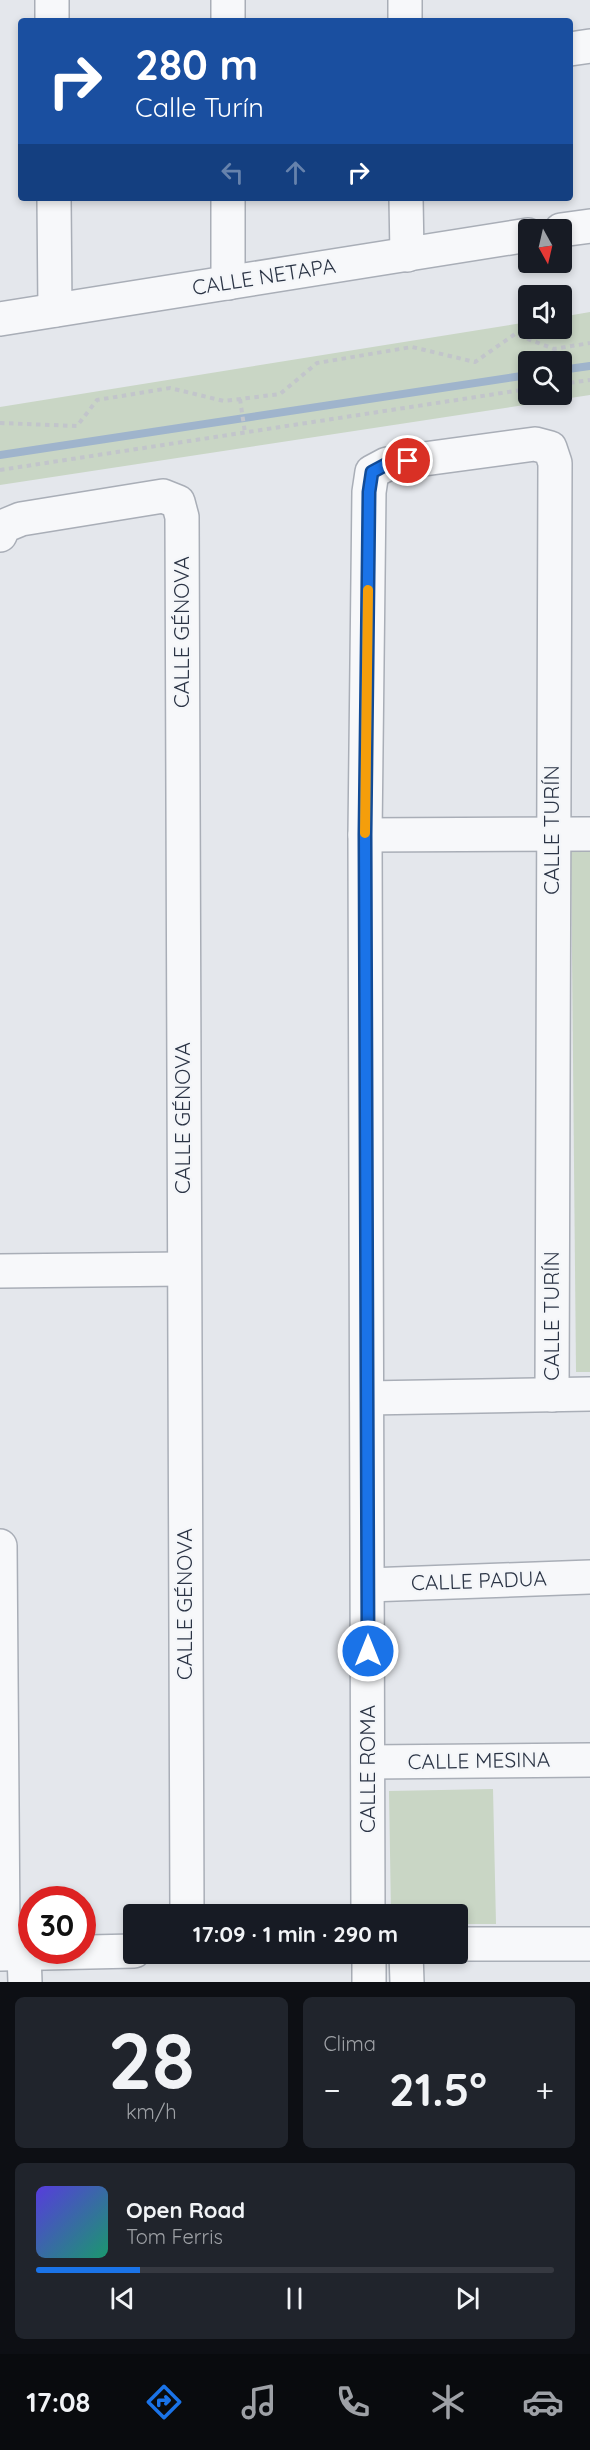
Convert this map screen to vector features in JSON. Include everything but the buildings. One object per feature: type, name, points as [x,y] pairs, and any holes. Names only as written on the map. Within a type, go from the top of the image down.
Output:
[{"type":"street","points":[[52,0],[52,18]]},
{"type":"street","points":[[228,0],[228,18]]},
{"type":"street","points":[[405,0],[405,18]]},
{"type":"street","points":[[573,49],[590,46]]},
{"type":"street","points":[[54,201],[55,310]]},
{"type":"street","points":[[228,201],[228,283]]},
{"type":"street","points":[[406,201],[406,255]]},
{"type":"street","points":[[572,228],[590,226]]},
{"type":"street","name":"CALLE NETAPA","points":[[0,319],[518,238]]},
{"type":"street","name":"CALLE TURÍN","points":[[372,472],[387,464],[534,444],[550,448],[555,463],[552,834],[552,1395]]},
{"type":"street","name":"CALLE ROMA","points":[[368,1904],[365,835],[369,492],[372,472]]},
{"type":"street","name":"CALLE GÉNOVA","points":[[2,530],[21,519],[163,496],[178,502],[182,517],[187,1904]]},
{"type":"street","points":[[365,835],[590,834]]},
{"type":"street","points":[[0,1271],[183,1269]]},
{"type":"street","points":[[367,1398],[590,1394]]},
{"type":"street","points":[[0,1546],[10,1952],[123,1951]]},
{"type":"street","name":"CALLE PADUA","points":[[368,1584],[590,1577]]},
{"type":"street","name":"CALLE MESINA","points":[[368,1762],[590,1760]]},
{"type":"street","points":[[468,1944],[590,1944]]},
{"type":"street","points":[[369,1964],[369,1982]]},
{"type":"street","points":[[406,1964],[406,1982]]},
{"type":"path","points":[[0,423],[77,426],[97,400],[170,388],[224,402],[280,394],[317,363],[412,347],[475,362],[514,334],[554,348],[590,343]]},
{"type":"path","points":[[572,382],[590,380]]},
{"type":"path","points":[[0,470],[518,390]]},
{"type":"path","points":[[240,400],[245,431]]},
{"type":"green space","points":[[590,312],[590,395],[572,398],[572,351],[518,351],[518,405],[524,405],[0,485],[0,407],[518,324],[518,339],[572,339],[572,315]]},
{"type":"green space","points":[[571,852],[590,852],[590,1372],[576,1372]]},
{"type":"green space","points":[[493,1789],[496,1924],[468,1924],[468,1904],[391,1904],[389,1791]]},
{"type":"waterway","points":[[572,368],[590,366]]},
{"type":"waterway","points":[[0,455],[518,377]]},
{"type":"slow traffic","points":[[365,833],[368,590]]},
{"type":"route","points":[[368,1651],[365,835],[369,492],[372,472],[387,464],[408,461]]}]
